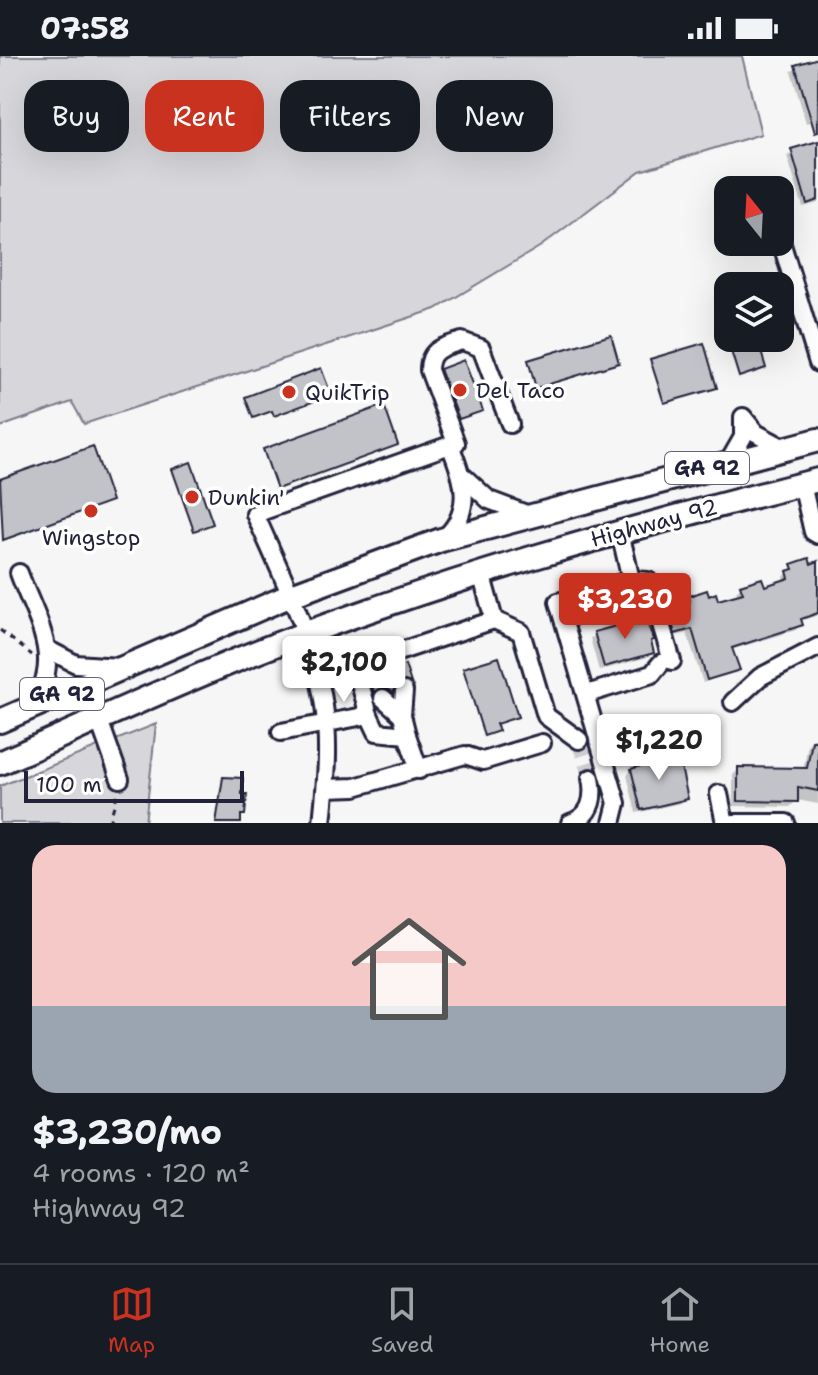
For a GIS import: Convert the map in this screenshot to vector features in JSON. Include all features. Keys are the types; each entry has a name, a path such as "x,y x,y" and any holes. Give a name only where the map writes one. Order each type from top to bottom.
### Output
{"main road":[{"name":"Highway 92","path":"0,721 289,596 441,540 818,440"},
{"name":"Highway 92","path":"6,760 304,635 481,573 620,532 810,482"}],"street":[{"path":"785,256 818,363"},
{"path":"456,443 429,370 429,359 436,349 462,341 481,348 510,424"},
{"path":"728,463 743,437 741,412 756,433 784,448"},
{"path":"322,823 326,788 326,724 321,688 304,635 255,514 450,445 463,476 465,493 460,518 441,540"},
{"path":"463,476 489,500 529,515"},
{"path":"810,482 813,532 818,535"},
{"path":"620,532 631,580"},
{"path":"19,573 42,653 44,684 28,709"},
{"path":"481,573 494,620"},
{"path":"587,694 612,686 663,660 648,581 631,580 558,602 617,803 612,823"},
{"path":"407,735 377,732 358,677 365,663 384,668 494,620 521,632 546,716 579,740"},
{"path":"733,702 760,677 818,647"},
{"path":"42,653 76,664 124,666"},
{"path":"393,694 419,770"},
{"path":"281,732 369,715"},
{"path":"99,720 120,779"},
{"path":"326,788 355,787 465,755 483,761 542,743"},
{"path":"570,823 581,819 590,807 594,795 591,778"},
{"path":"719,794 725,823"},
{"path":"733,823 786,823"}],"path":[{"path":"0,630 42,653"},
{"path":"110,823 120,779"}],"shaded area":[{"path":"0,56 742,56 761,134 640,171 541,246 436,309 84,424 72,402 0,427"},
{"path":"156,724 145,823 0,823 0,786"}],"building":[{"path":"818,58 818,132 815,133 795,65"},
{"path":"818,141 818,200 807,204 791,149"},
{"path":"611,335 619,363 536,388 528,360"},
{"path":"704,343 717,388 664,403 650,359"},
{"path":"731,352 761,352 766,368 739,377"},
{"name":"Del Taco","path":"464,360 483,411 459,419 440,369"},
{"name":"QuikTrip","path":"321,368 329,389 313,395 315,401 274,416 272,411 253,418 245,397"},
{"name":"QuikTrip","path":"384,405 398,445 277,489 263,449"},
{"path":"93,446 112,501 3,540 0,479"},
{"name":"Dunkin'","path":"191,462 213,524 194,531 172,469"},
{"path":"809,558 811,564 818,561 818,613 801,619 803,625 732,648 740,670 707,680 692,629 675,634 669,612 685,607 684,603 690,601 689,596 707,590 709,596 716,593 718,600 743,593 740,585 762,578 765,586 789,578 787,571 793,569 791,564"},
{"path":"642,611 654,640 651,641 654,653 604,667 594,632 627,623 625,616"},
{"path":"499,657 518,717 496,724 499,731 484,736 463,668"},
{"path":"405,665 411,683 400,681 393,692 384,687 374,692 370,678"},
{"path":"812,741 818,741 818,791 798,787 798,802 738,801 738,767 807,768"},
{"path":"668,754 670,760 679,758 688,799 641,810 631,769 640,766 639,761"},
{"path":"223,777 243,778 242,794 247,794 241,823 216,823"}],"tunnel":[{"path":"396,668 404,691"},
{"path":"385,672 394,694"},
{"path":"579,740 591,778"}],"place":[{"name":"Del Taco","path":"460,390"},
{"name":"QuikTrip","path":"289,392"},
{"name":"Dunkin'","path":"192,497"},
{"name":"Wingstop","path":"91,511"}]}
